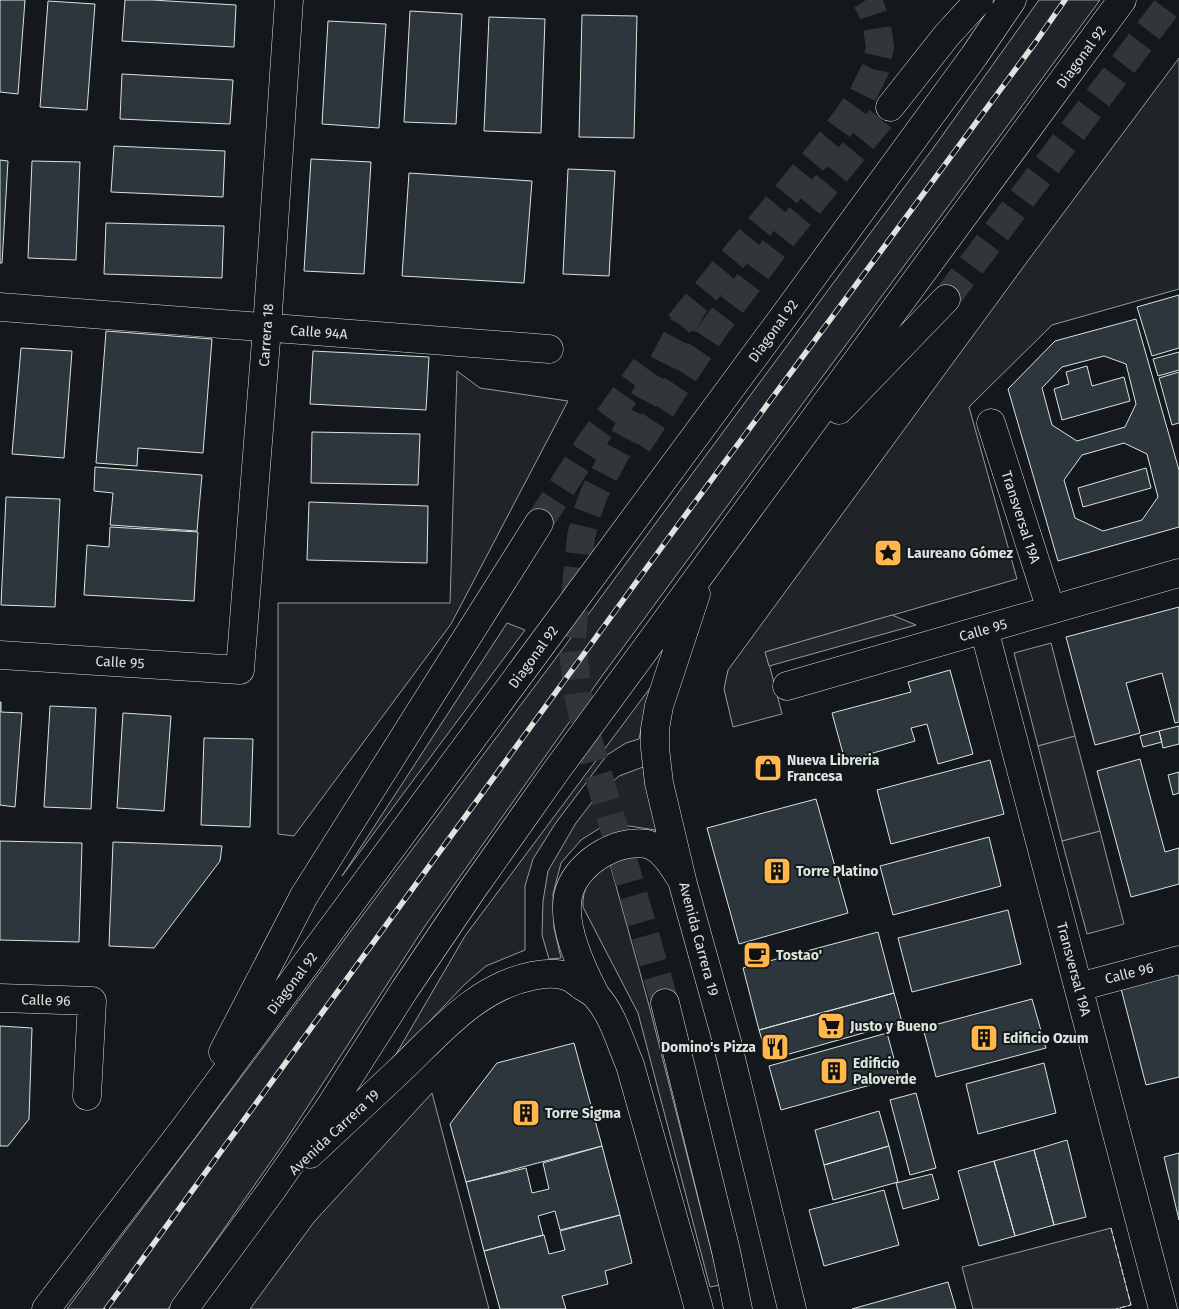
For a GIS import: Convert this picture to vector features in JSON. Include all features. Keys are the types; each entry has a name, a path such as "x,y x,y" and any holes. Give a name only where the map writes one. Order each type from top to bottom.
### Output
{"main road":[{"name":"Carrera 18","path":"240,670 267,328 289,0"},
{"path":"890,107 947,35 979,0"},
{"name":"Diagonal 92","path":"46,1309 184,1129 805,288 974,56 1012,0"},
{"name":"Diagonal 92","path":"184,1309 271,1191 331,1105 405,989 562,763 1122,0"},
{"path":"764,489 946,299"},
{"name":"Calle 94A","path":"0,307 549,349"},
{"name":"Transversal 19A","path":"991,423 1051,610"},
{"path":"184,1129 304,896 539,523"},
{"name":"Avenida Carrera 19","path":"705,569 659,706 655,729 659,784 683,884 727,1042 792,1309"},
{"name":"Calle 95","path":"787,686 1179,573"},
{"name":"Transversal 19A","path":"984,629 1163,1309"},
{"name":"Calle 95","path":"0,655 240,670"},
{"path":"596,996 583,970 573,942 568,916 568,896 574,879 594,858 608,850 632,843 649,844 662,853 672,865 683,884"},
{"name":"Calle 96","path":"1079,987 1179,960"},
{"name":"Avenida Carrera 19","path":"271,1191 453,1018 497,988 520,978 552,972 570,977 596,996 612,1023 630,1065 699,1309"},
{"name":"Calle 96","path":"0,998 92,1001 87,1096"},
{"path":"664,1003 726,1251 738,1309"}],"shaded area":[{"path":"1039,0 1100,0 602,676 425,926 286,1140 168,1309 67,1309 550,666 937,143"},
{"path":"1179,58 1179,289 1052,325 969,407 1017,579 766,652 782,714 733,727 724,689 728,670"},
{"path":"457,371 480,388 568,401 451,624 294,836 278,834 278,603 450,603"},
{"path":"892,615 916,625 769,666 765,652"},
{"path":"507,623 525,630 342,876"},
{"path":"1051,643 1075,736 1038,746 1014,653"},
{"path":"665,668 642,725 639,739 626,743 607,755 555,824 533,859 525,886 525,950 486,966 465,984 392,1061 465,936"},
{"path":"1075,736 1100,831 1062,841 1038,746"},
{"path":"643,767 662,831 629,826 600,828 581,840 561,863 553,894 554,928 561,958 549,959 542,935 543,901 548,871 576,823 596,797 619,776"},
{"path":"1100,831 1124,924 1087,934 1062,841"},
{"path":"610,864 650,1009 720,1285 710,1287 638,1013 583,907 584,892 590,882"},
{"path":"432,1093 489,1309 250,1309 314,1222"},
{"path":"1111,1228 1131,1305 1116,1309 973,1309 962,1267"}],"building":[{"path":"0,0 25,0 18,94 0,92"},
{"path":"125,0 236,5 234,47 122,41"},
{"path":"48,1 95,4 87,110 40,107"},
{"path":"410,11 462,14 456,124 404,122"},
{"path":"582,15 637,16 634,138 579,137"},
{"path":"489,17 545,19 541,133 484,131"},
{"path":"328,21 386,24 379,128 322,124"},
{"path":"122,74 233,80 230,124 120,119"},
{"path":"114,146 225,151 223,197 111,192"},
{"path":"311,159 371,162 364,274 304,271"},
{"path":"0,160 8,161 2,263 0,263"},
{"path":"32,161 80,162 76,260 28,258"},
{"path":"568,169 615,171 609,276 563,274"},
{"path":"409,173 532,181 524,283 402,276"},
{"path":"106,223 224,226 222,278 104,274"},
{"path":"1179,295 1179,348 1152,356 1137,307"},
{"path":"1136,319 1179,470 1179,527 1058,561 1008,389 1055,341","holes":["1104,356 1126,364 1136,404 1125,427 1077,441 1052,425 1042,388 1062,367","1124,443 1147,454 1158,497 1142,520 1103,531 1075,518 1064,480 1082,455"]},
{"path":"106,331 212,339 203,453 138,448 137,466 96,463"},
{"path":"21,348 72,351 64,458 12,454"},
{"path":"313,351 429,357 426,410 310,404"},
{"path":"1179,352 1179,370 1158,376 1153,359"},
{"path":"1087,366 1092,386 1124,377 1130,401 1062,420 1054,389 1069,384 1066,372"},
{"path":"1179,372 1179,423 1172,425 1159,378"},
{"path":"312,432 420,434 418,485 311,483"},
{"path":"95,467 202,475 197,531 110,525 113,493 94,491"},
{"path":"1146,468 1151,488 1083,507 1078,488"},
{"path":"6,497 60,499 55,607 1,605"},
{"path":"309,502 428,506 427,563 307,560"},
{"path":"110,527 198,532 194,601 84,595 87,545 109,547"},
{"path":"1179,607 1179,722 1175,723 1162,673 1126,683 1140,733 1095,745 1066,637"},
{"path":"950,670 973,754 938,764 927,724 911,728 915,741 845,761 832,713 911,692 908,682"},
{"path":"0,702 1,712 22,713 15,807 0,805"},
{"path":"50,706 96,708 91,809 44,807"},
{"path":"123,713 171,716 164,811 117,808"},
{"path":"1179,726 1179,744 1163,748 1159,731"},
{"path":"1159,731 1162,742 1143,747 1140,736"},
{"path":"204,738 253,739 250,827 201,825"},
{"path":"1140,759 1165,852 1179,848 1179,884 1131,897 1097,771"},
{"path":"990,760 1004,814 891,844 877,790"},
{"path":"1179,772 1179,793 1173,795 1168,775"},
{"name":"Torre Platino","path":"816,799 848,913 739,944 707,828"},
{"path":"989,837 1001,886 893,915 880,866"},
{"path":"0,841 82,843 79,942 0,940"},
{"path":"113,842 222,846 220,861 154,948 109,946"},
{"path":"1008,910 1021,964 912,992 898,938"},
{"path":"878,932 894,993 759,1030 743,968"},
{"path":"1179,961 1179,1077 1146,1085 1118,977"},
{"name":"Justo y Bueno","path":"894,993 902,1022 768,1060 759,1030"},
{"name":"Edificio Ozum","path":"1032,999 1046,1048 936,1077 923,1028"},
{"path":"0,1026 32,1028 29,1119 8,1146 0,1146"},
{"name":"Edificio Paloverde","path":"887,1033 899,1077 781,1110 769,1066"},
{"name":"Torre Sigma","path":"574,1043 602,1146 466,1182 450,1124 497,1063"},
{"path":"1044,1063 1056,1113 978,1134 966,1084"},
{"path":"916,1093 936,1168 910,1175 890,1100"},
{"path":"879,1111 889,1146 824,1165 815,1130"},
{"path":"1067,1140 1086,1217 1054,1225 1034,1150"},
{"path":"602,1146 620,1215 560,1230 555,1211 538,1216 543,1235 484,1251 466,1182 526,1168 532,1193 549,1189 543,1163"},
{"path":"889,1146 898,1182 833,1200 824,1165"},
{"path":"1034,1150 1054,1225 1015,1236 994,1161"},
{"path":"1179,1153 1179,1220 1164,1157"},
{"path":"994,1161 1015,1236 979,1246 958,1171"},
{"path":"932,1174 939,1199 903,1209 896,1183"},
{"path":"884,1190 899,1245 824,1266 809,1210"},
{"path":"620,1215 632,1263 605,1271 608,1284 562,1296 566,1309 500,1309 484,1251 544,1235 549,1254 565,1250 560,1231"},
{"path":"948,1282 956,1309 852,1309"}],"tunnel":[{"path":"679,324 831,140 861,98 875,70 880,47 877,27 871,8 866,0"},
{"path":"946,299 1172,0"},
{"path":"638,444 715,327 782,238 890,107"},
{"path":"665,1003 587,736 578,694 572,641 581,537 586,516 594,494 691,310"},
{"path":"539,523 589,445 645,367"}],"railway":[{"path":"106,1309 667,540 1065,0"}],"fence":[{"path":"1111,1228 1131,1305 1116,1309"}],"place":[{"name":"Laureano Gómez","path":"888,553"},
{"name":"Nueva Libreria Francesa","path":"768,768"},
{"name":"Torre Platino","path":"777,871"},
{"name":"Tostao'","path":"757,955"},
{"name":"Justo y Bueno","path":"831,1026"},
{"name":"Edificio Ozum","path":"984,1038"},
{"name":"Domino's Pizza","path":"775,1047"},
{"name":"Edificio Paloverde","path":"834,1071"},
{"name":"Torre Sigma","path":"526,1113"}]}
